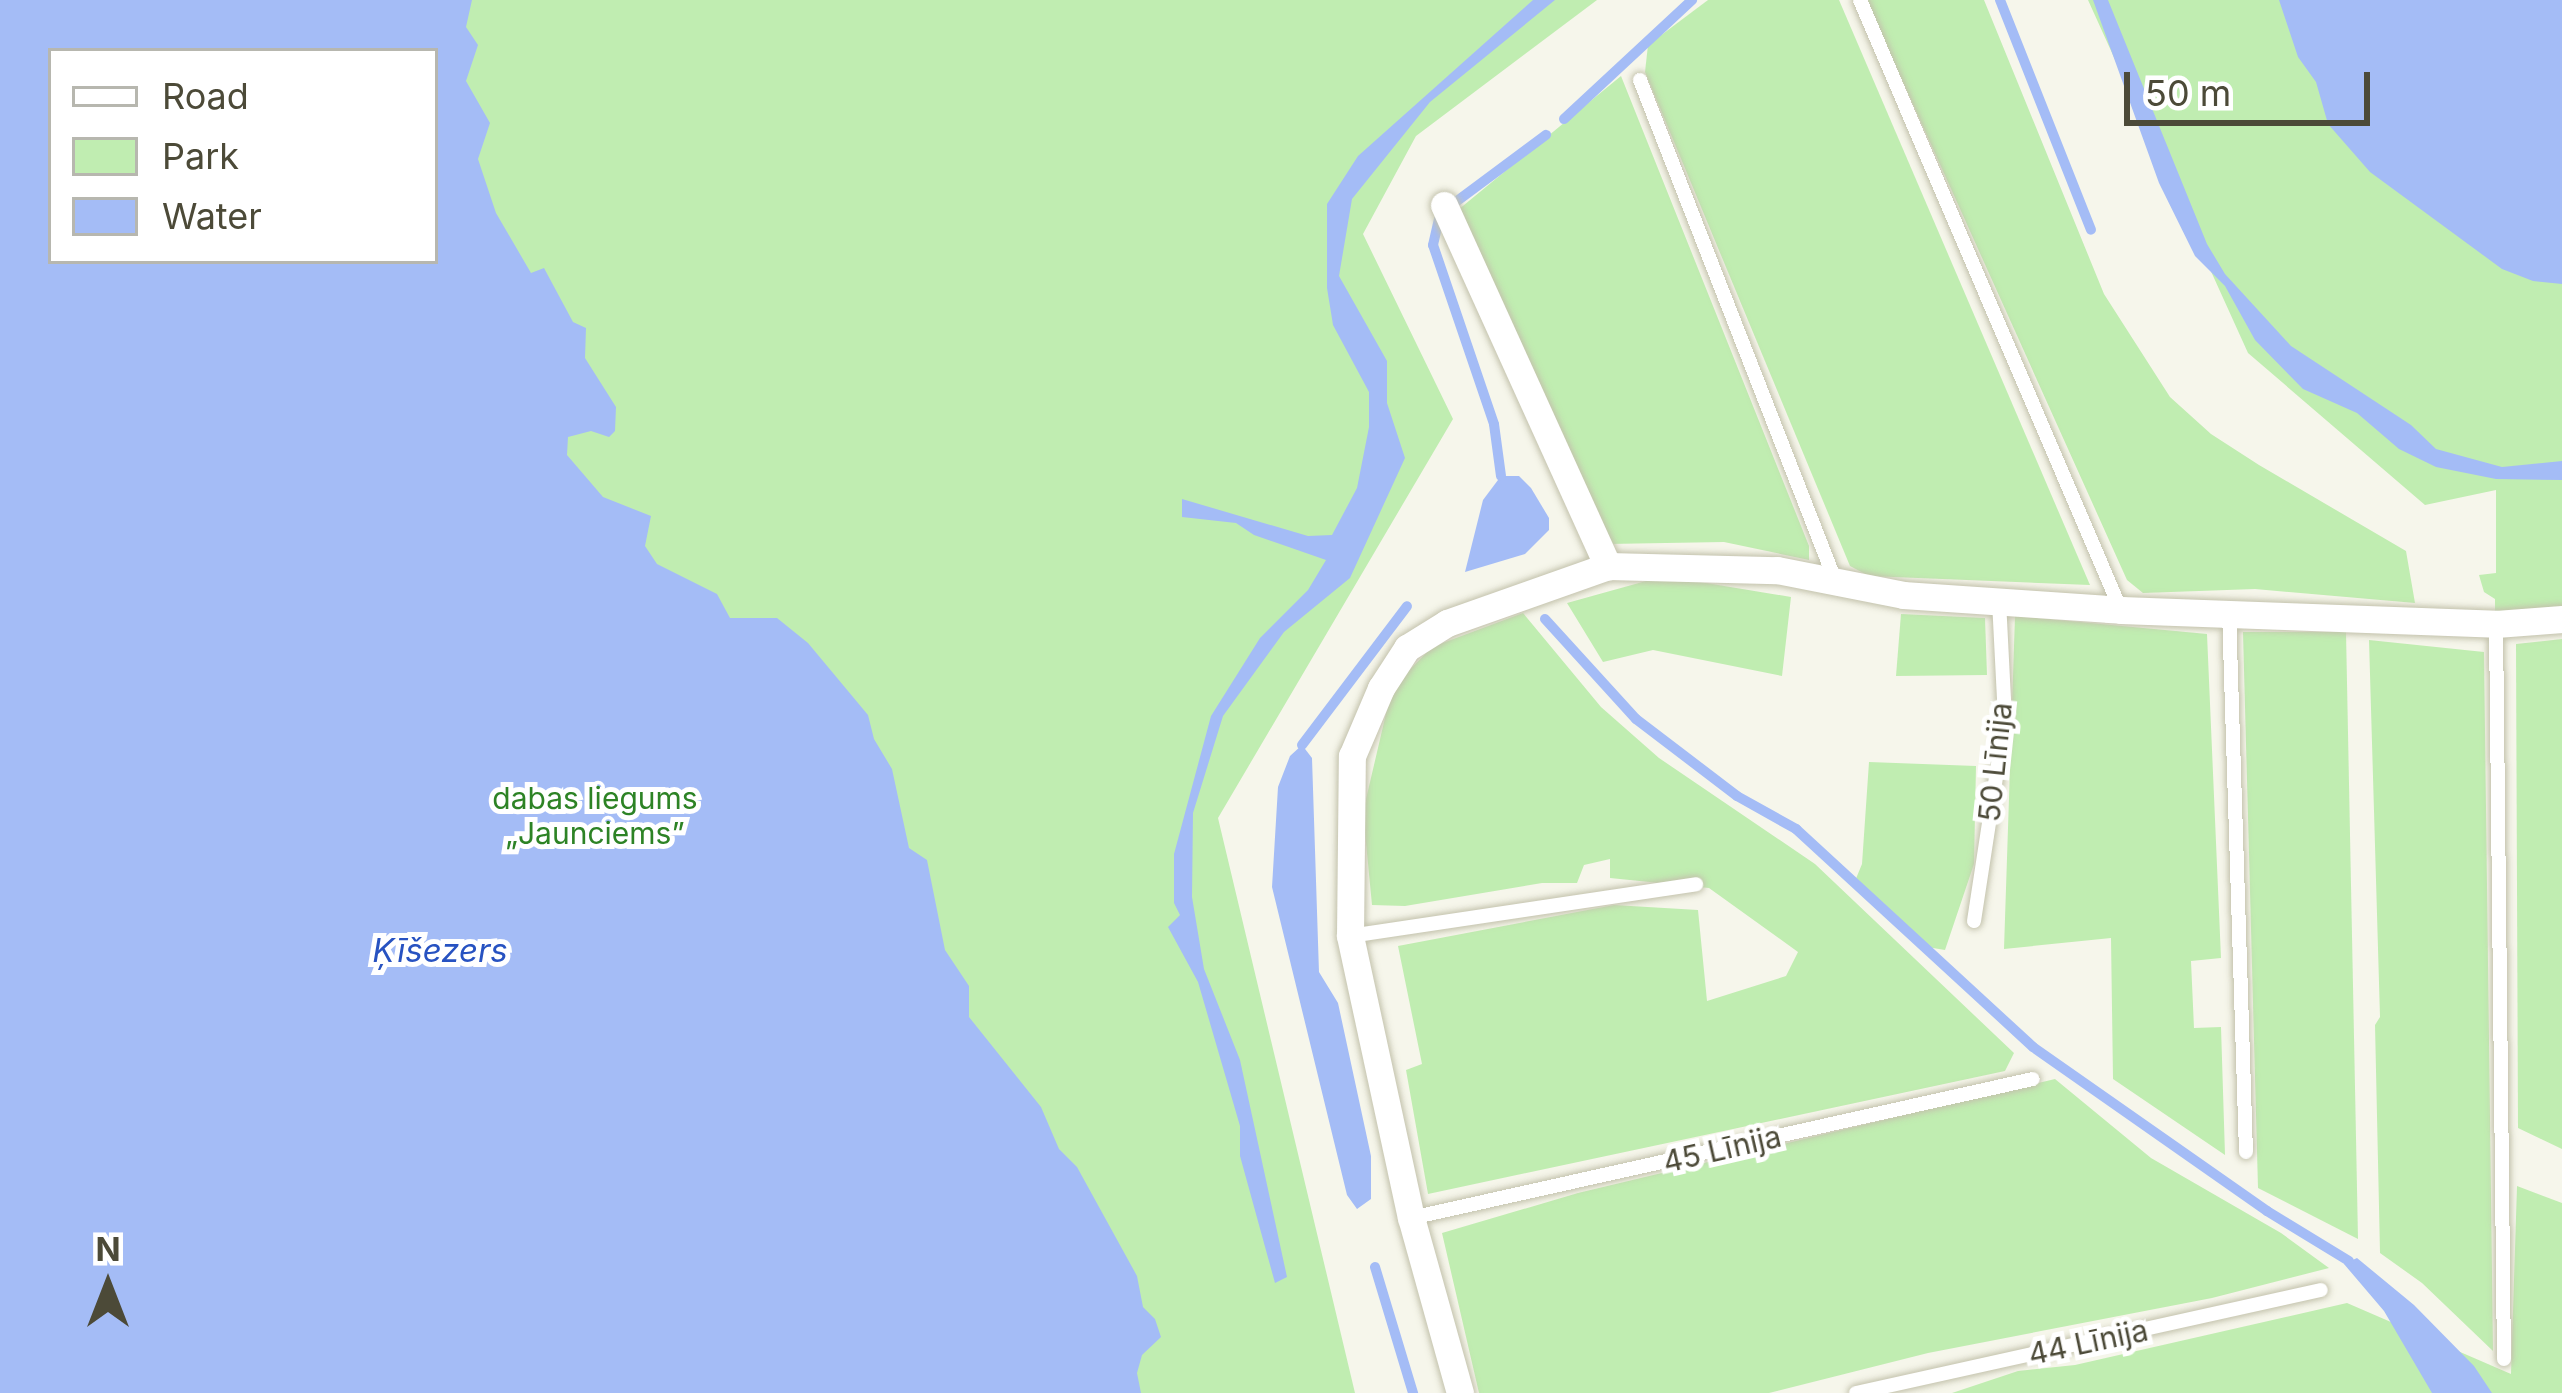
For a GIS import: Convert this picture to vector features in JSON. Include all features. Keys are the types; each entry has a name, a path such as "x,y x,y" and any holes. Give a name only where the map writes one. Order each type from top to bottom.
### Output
{"street":[{"path":"1444,205 1608,566"},
{"path":"1460,1393 1411,1218 1350,936 1352,756 1382,688 1407,648 1448,623 1608,566 1777,570 1903,595 2121,610 2496,625 2562,619"}],"lane":[{"path":"1860,0 2121,610"},
{"path":"1640,80 1834,580"},
{"name":"50 Līnija","path":"1974,921 2005,719 1999,602"},
{"path":"2230,612 2246,1152"},
{"path":"2496,625 2504,1359"},
{"path":"1350,936 1696,884"},
{"name":"45 Līnija","path":"1411,1218 2033,1079"},
{"name":"44 Līnija","path":"1856,1393 2320,1290"}],"green space":[{"name":"dabas liegums „Jaunciems”","path":"0,0 1597,0 1416,136 1363,234 1453,419 1218,818 1355,1393 0,1393"},
{"path":"1708,0 1839,0 2090,585 1869,576 1850,566 1645,72 1648,45"},
{"path":"1866,0 1984,0 2104,294 2170,397 2211,434 2406,551 2415,603 2255,589 2143,593 2127,580"},
{"path":"2088,0 2562,0 2562,609 2495,614 2495,599 2484,592 2479,575 2496,573 2496,490 2425,505 2248,353"},
{"path":"1621,76 1809,546 1809,560 1724,542 1608,544 1458,210"},
{"path":"1664,576 1791,597 1782,676 1653,650 1603,662 1567,603"},
{"path":"1523,613 1601,707 1659,758 1815,864 2014,1053 2005,1071 1428,1194 1406,1070 1422,1064 1398,946 1614,905 1698,910 1707,1001 1786,976 1798,952 1709,888 1610,878 1610,859 1584,865 1577,883 1542,883 1405,906 1372,905 1363,812 1392,688 1432,647"},
{"path":"1901,614 1985,618 1987,675 1896,676"},
{"path":"2015,616 2207,634 2221,958 2191,961 2194,1028 2221,1027 2225,1155 2113,1079 2111,938 2004,949"},
{"path":"2243,632 2346,632 2358,1239 2258,1188"},
{"path":"2562,639 2562,1149 2518,1128 2516,644"},
{"path":"2369,640 2484,652 2493,1351 2422,1283 2380,1253 2375,1025 2380,1017"},
{"path":"1869,762 1976,766 1974,864 1945,950 1927,947 1855,881 1862,864"},
{"path":"2055,1079 2151,1158 2281,1233 2329,1268 2212,1298 1928,1353 1769,1393 1479,1393 1442,1233 1578,1193"},
{"path":"2517,1186 2562,1203 2562,1393 1952,1393 2018,1371 2075,1365 2347,1303 2511,1374"}],"water":[{"name":"Ķīšezers","path":"0,0 472,0 466,27 478,45 466,81 490,123 478,159 496,213 531,273 544,268 573,322 586,328 585,358 616,407 615,431 609,437 591,431 568,437 567,455 603,497 651,516 645,546 657,564 717,594 730,618 777,618 808,643 868,715 874,739 892,769 909,848 927,860 945,950 969,986 969,1017 1041,1107 1059,1149 1077,1167 1137,1276 1143,1307 1155,1319 1161,1337 1142,1355 1137,1373 1141,1393 0,1393"},
{"path":"1533,0 1555,0 1430,102 1352,199 1339,276 1387,361 1387,403 1405,458 1350,578 1284,632 1223,716 1193,813 1192,897 1204,969 1240,1060 1287,1277 1275,1283 1240,1156 1240,1126 1198,982 1168,927 1180,915 1174,903 1174,854 1211,716 1260,638 1308,590 1326,560 1254,535 1236,523 1182,517 1182,499 1308,536 1332,535 1357,488 1369,427 1369,392 1333,325 1327,288 1327,204 1358,156"},
{"path":"2093,0 2108,0 2207,244 2225,274 2291,346 2411,425 2436,449 2502,467 2562,461 2562,480 2496,479 2436,467 2399,449 2357,413 2303,389 2255,340 2225,286 2195,256 2159,183"},
{"path":"2279,0 2562,0 2562,284 2533,281 2502,269 2370,172 2328,124 2316,82 2298,57"},
{"path":"1501,476 1519,476 1531,488 1549,518 1549,530 1525,554 1465,572 1483,500"},
{"path":"1302,745 1312,758 1319,972 1338,1003 1371,1156 1371,1199 1357,1209 1347,1195 1272,887 1278,787 1290,756"},
{"path":"2357,1258 2414,1305 2474,1366 2492,1393 2432,1393 2384,1311 2344,1264"}],"waterway":[{"path":"1564,119 1692,0"},
{"path":"2000,0 2091,230"},
{"path":"1501,476 1494,424 1433,245 1439,220 1453,204 1546,135"},
{"path":"1302,745 1407,606"},
{"path":"1545,619 1636,719 1737,796 1796,829 2033,1047 2267,1211 2349,1261"},
{"path":"1375,1267 1413,1393"}]}
